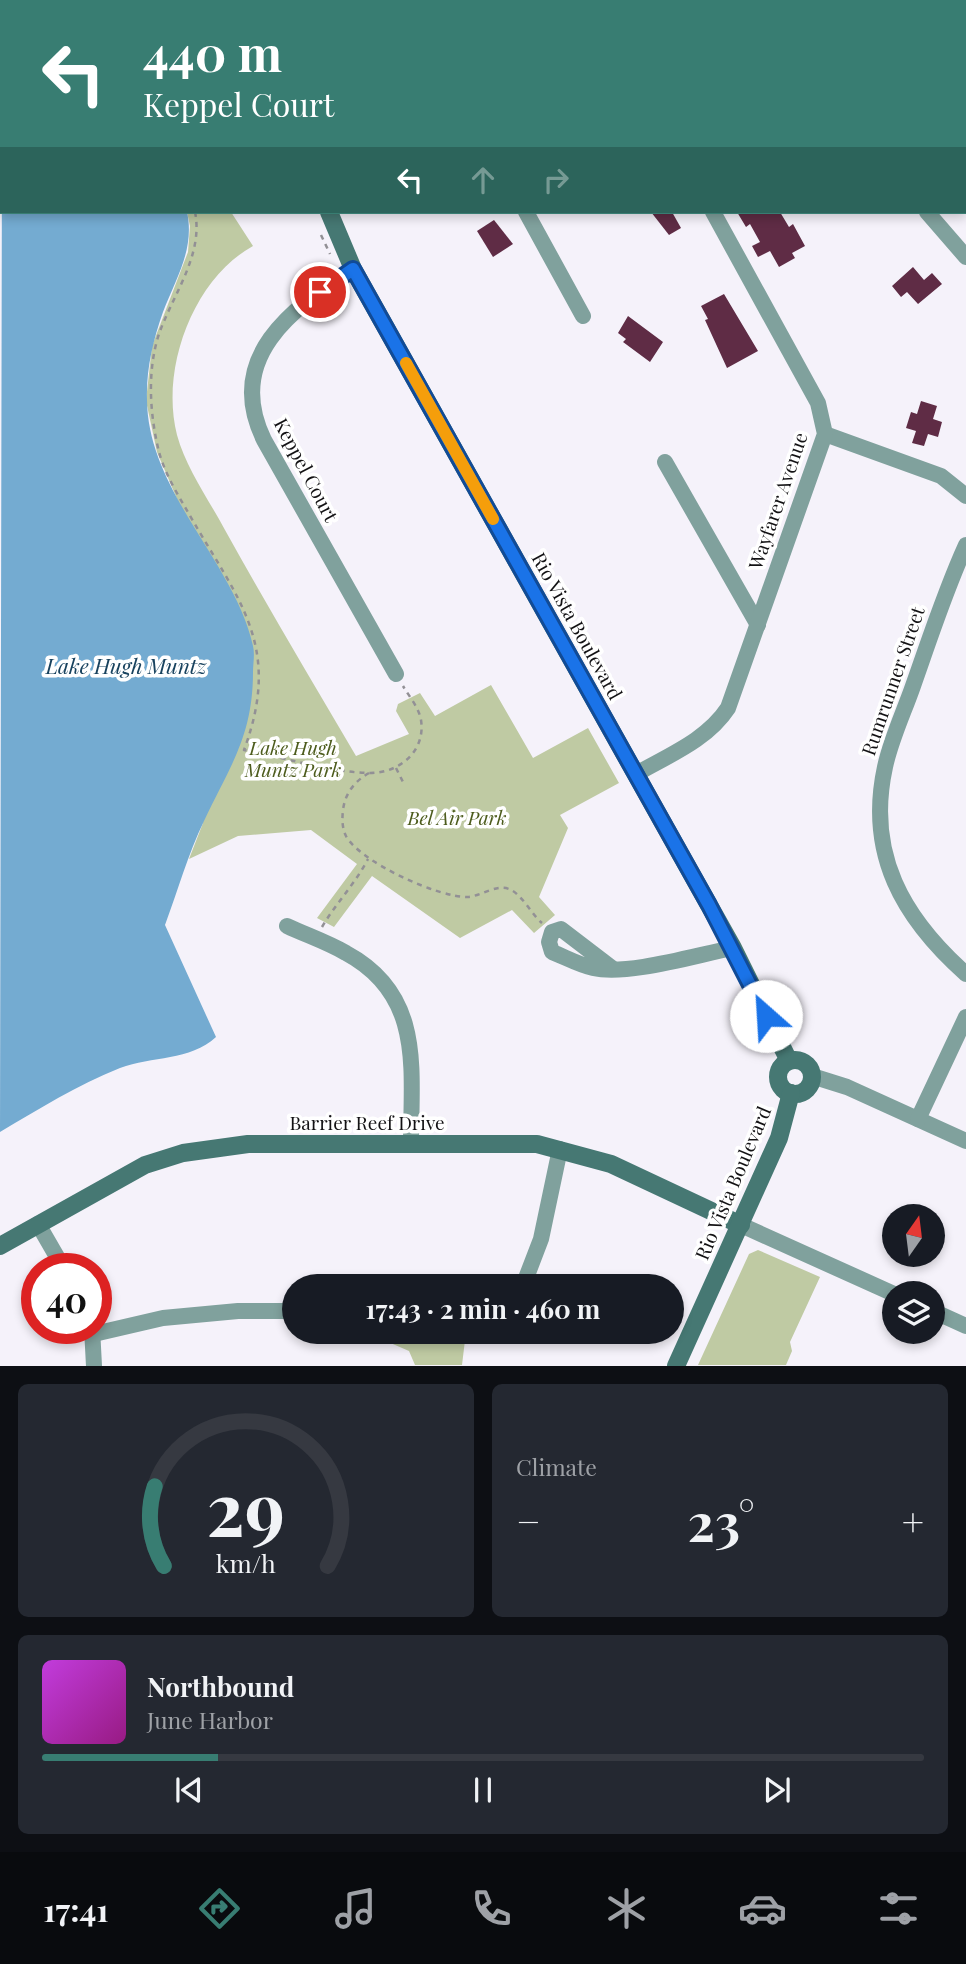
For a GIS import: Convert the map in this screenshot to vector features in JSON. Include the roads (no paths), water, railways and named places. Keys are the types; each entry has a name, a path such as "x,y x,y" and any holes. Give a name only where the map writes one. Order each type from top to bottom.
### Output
{"street":[{"name":"Rio Vista Boulevard","path":"330,214 353,269 733,948 789,1061"},
{"path":"527,214 583,316"},
{"name":"Wayfarer Avenue","path":"636,774 702,737 720,721 736,691 825,434 818,403 714,214"},
{"path":"929,214 966,257"},
{"name":"Keppel Court","path":"353,269 305,304 270,336 256,364 251,396 264,440 396,674"},
{"path":"825,434 941,476 966,496"},
{"path":"665,462 758,625"},
{"name":"Rumrunner Street","path":"966,545 950,580 885,766 881,801 883,843 894,883 909,913 929,939 966,974"},
{"path":"287,926 347,953 383,980 401,1008 411,1044 411,1144"},
{"path":"552,932 549,942 552,951 593,968 633,968 733,948"},
{"path":"918,1119 966,1017"},
{"path":"812,1076 804,1091 791,1093 781,1087 778,1074 783,1064 789,1061 806,1063 812,1076 847,1087 966,1141"},
{"name":"Rio Vista Boulevard","path":"676,1366 779,1138 791,1093"},
{"name":"Barrier Reef Drive","path":"0,1246 129,1173 183,1153 248,1144 516,1143 560,1149 611,1164 741,1224"},
{"path":"528,1274 541,1240 560,1149"},
{"path":"38,1224 55,1253"},
{"path":"741,1224 882,1289"},
{"path":"112,1327 163,1318 238,1311 282,1311"},
{"path":"945,1316 966,1326"},
{"path":"93,1344 94,1366"}],"water":[{"name":"Lake Hugh Muntz","path":"2,214 187,214 189,226 186,251 159,323 149,366 147,400 151,434 161,466 176,496 229,585 243,615 254,656 252,695 244,733 231,767 193,846 165,925 216,1037 195,1050 132,1064 104,1075 0,1132"}],"park label":[{"name":"Lake Hugh Muntz Park","path":"293,759"},
{"name":"Bel Air Park","path":"457,818"}]}
